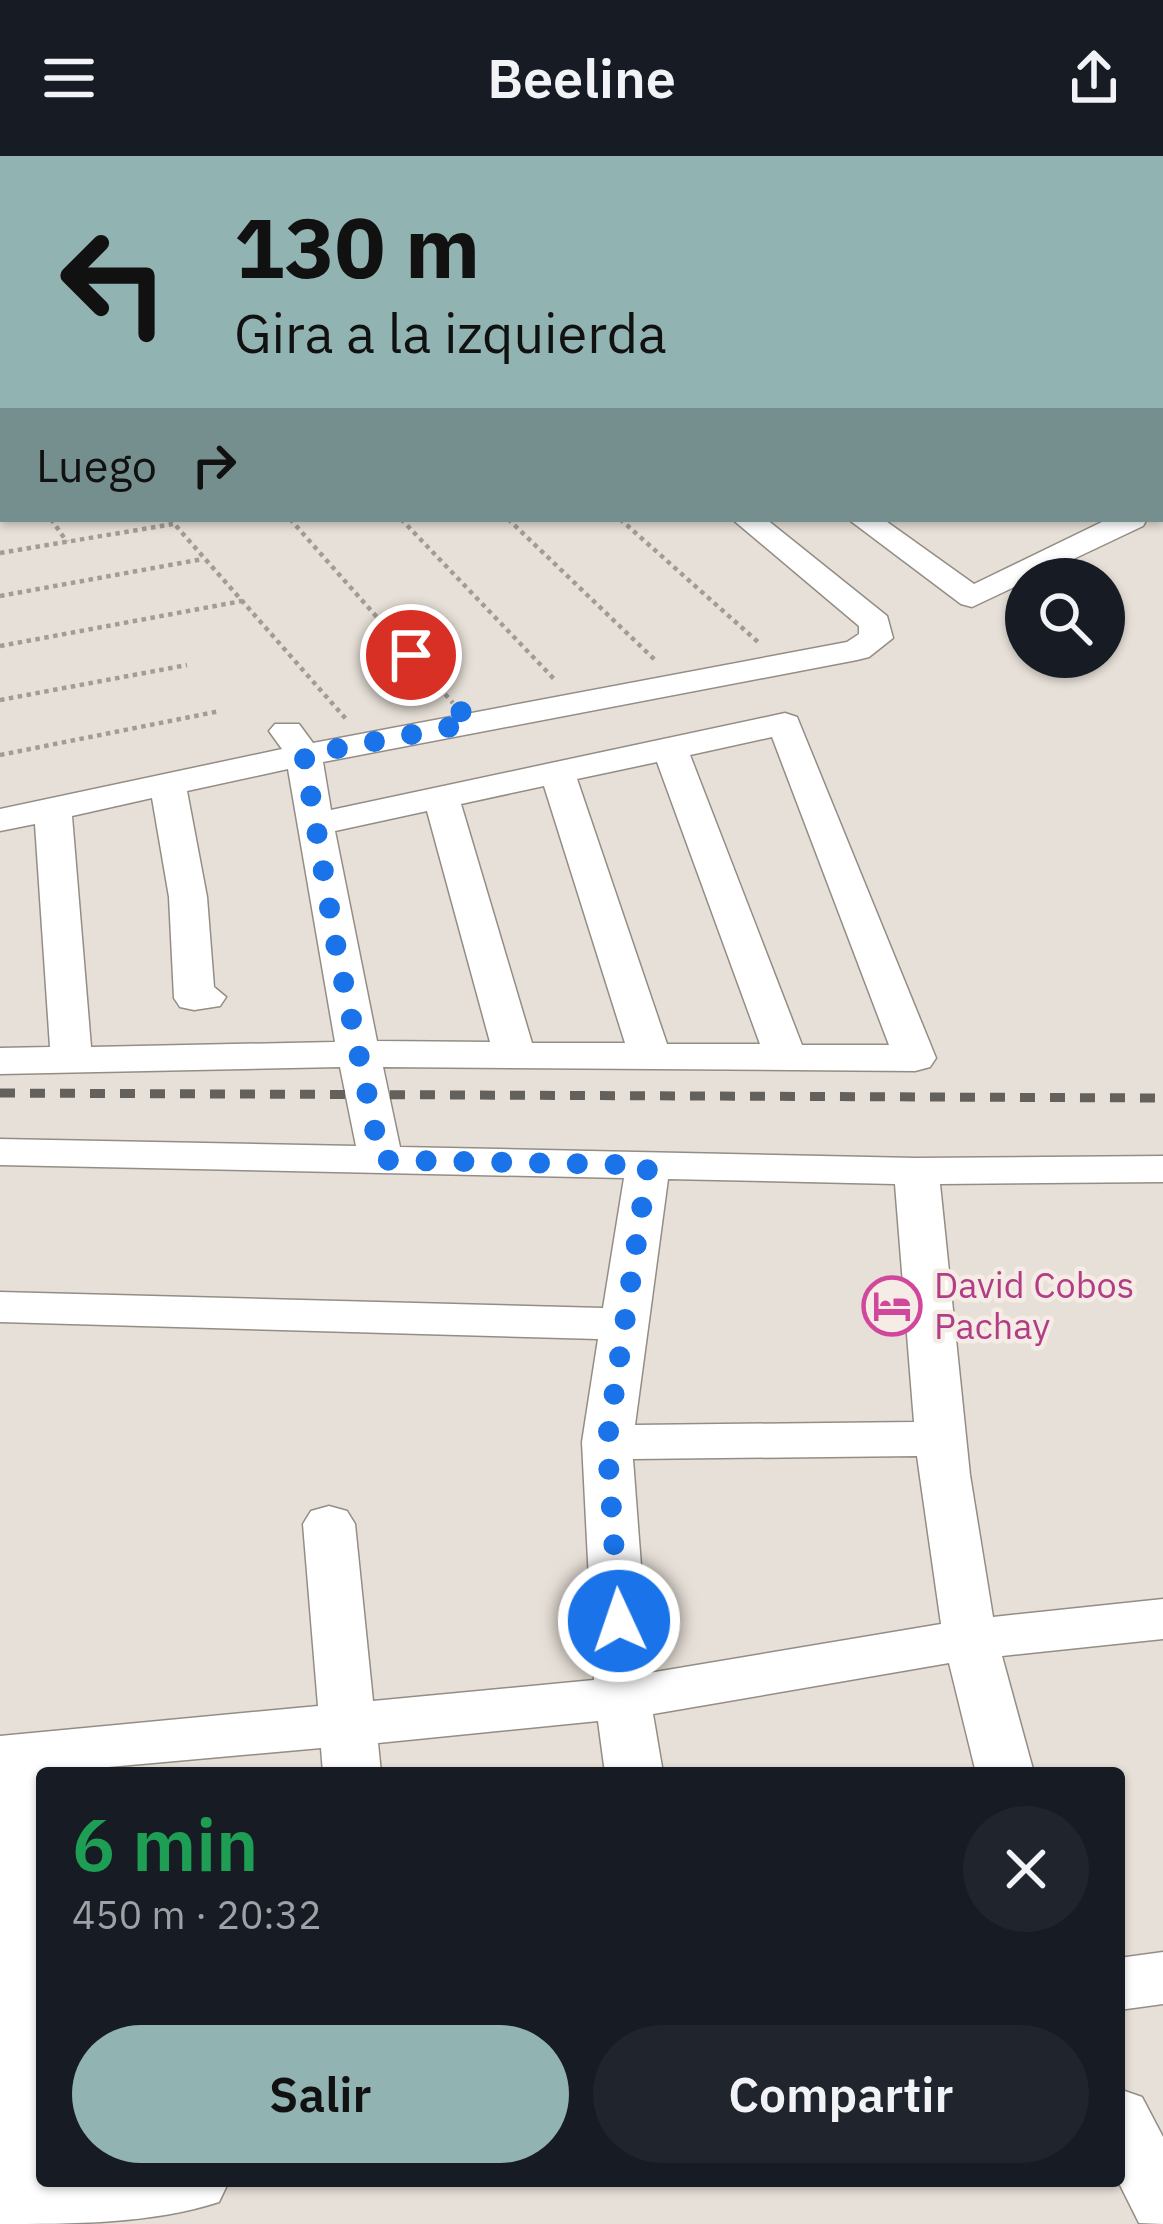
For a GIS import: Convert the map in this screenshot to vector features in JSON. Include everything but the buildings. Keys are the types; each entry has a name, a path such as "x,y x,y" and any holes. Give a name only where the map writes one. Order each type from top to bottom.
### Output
{"street":[{"path":"0,820 169,784 296,743 368,743 857,650 876,638 875,623 751,522"},
{"path":"867,522 972,597 1106,524"},
{"path":"0,1061 360,1054 915,1058 784,724 316,824"},
{"path":"296,743 381,1160"},
{"path":"671,751 785,1056"},
{"path":"558,775 650,1055"},
{"path":"169,784 188,897 194,998 206,997"},
{"path":"442,800 514,1054"},
{"path":"53,809 72,1060"},
{"path":"0,1152 916,1171 1163,1169"},
{"path":"633,1767 623,1698 607,1442 648,1165"},
{"path":"916,1171 951,1538 976,1680 1003,1767"},
{"path":"0,1307 625,1324"},
{"path":"607,1442 940,1439"},
{"path":"329,1524 349,1748"},
{"path":"157,2187 12,2209 16,1756 349,1748 970,1639 1163,1618"},
{"path":"1125,1983 1163,1978"},
{"path":"1125,2129 1163,2202"}],"path":[{"path":"53,522 67,542"},
{"path":"0,553 167,522"},
{"path":"173,522 368,743"},
{"path":"293,522 471,723"},
{"path":"404,522 578,703"},
{"path":"511,522 679,684"},
{"path":"623,522 784,664"},
{"path":"0,596 205,559"},
{"path":"0,646 242,602"},
{"path":"0,700 187,665"},
{"path":"0,754 220,711"}],"railway":[{"path":"0,1093 1163,1098"}],"place":[{"name":"David Cobos Pachay","path":"892,1306"}],"route":[{"path":"411,655 471,723 304,755 335,941 381,1160 648,1165 607,1442 619,1621"}]}
